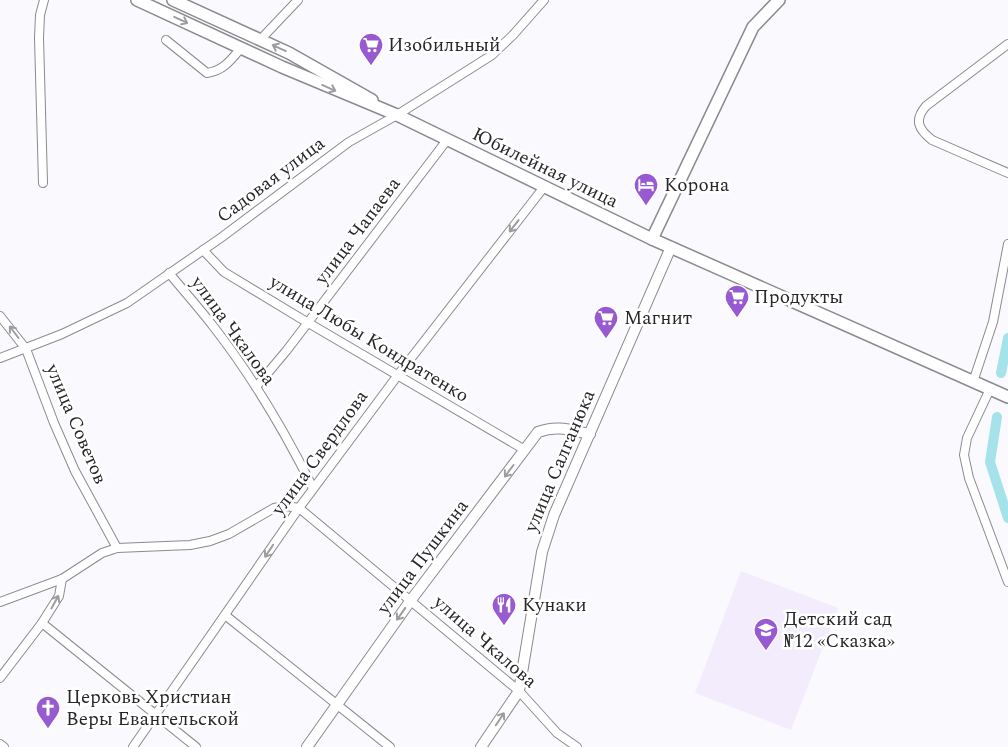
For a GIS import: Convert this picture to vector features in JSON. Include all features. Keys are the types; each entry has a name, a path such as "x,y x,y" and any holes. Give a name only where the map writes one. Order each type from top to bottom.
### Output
{"main road":[{"name":"Юбилейная улица","path":"137,0 364,103 397,115"},
{"name":"Юбилейная улица","path":"174,0 304,62 397,115 652,239 1008,397"},
{"path":"652,239 753,27 779,0"}],"street":[{"path":"43,183 39,38 40,15 44,0"},
{"path":"260,40 298,0"},
{"name":"Садовая улица","path":"0,358 62,334 127,303 203,250 349,142 397,115 492,55 544,0"},
{"path":"166,40 207,73 215,72 226,66 241,48"},
{"path":"1008,44 926,106 920,113 919,121 924,134 932,140 1008,173"},
{"name":"улица Чапаева","path":"256,387 308,323 447,140"},
{"name":"улица Свердлова","path":"133,747 313,488 544,187"},
{"path":"973,382 993,322 1008,244"},
{"name":"улица Салганюка","path":"481,747 519,691 542,552 554,515 672,247"},
{"name":"улица Любы Кондратенко","path":"203,250 224,272 525,450"},
{"name":"улица Чкалова","path":"169,273 213,325 256,387 292,446 313,488"},
{"name":"улица Советов","path":"0,316 26,349 72,464 117,548"},
{"path":"990,389 967,438 964,455 969,478 1008,582"},
{"name":"улица Пушкина","path":"307,747 411,600 538,432 548,428 561,428 590,434"},
{"path":"0,602 62,578 102,553 117,548 190,545 210,541 229,534 274,508 286,506 299,508"},
{"name":"улица Чкалова","path":"299,508 519,691 557,733 577,747"},
{"path":"0,678 42,623 59,596 62,578"},
{"path":"225,615 390,747"},
{"path":"42,623 196,747"},
{"path":"0,744 4,747"}],"shaded area":[{"name":"Детский сад №12 «Сказка»","path":"741,571 838,608 791,730 695,693"}],"waterway":[{"path":"1001,373 1008,338"},
{"path":"997,417 990,462 1008,518"}],"place":[{"name":"Изобильный","path":"371,66"},
{"name":"Корона","path":"646,206"},
{"name":"Продукты","path":"737,318"},
{"name":"Магнит","path":"606,339"},
{"name":"Кунаки","path":"504,626"},
{"name":"Детский сад №12 «Сказка»","path":"766,651"},
{"name":"Церковь Христиан Веры Евангельской","path":"48,729"}]}
